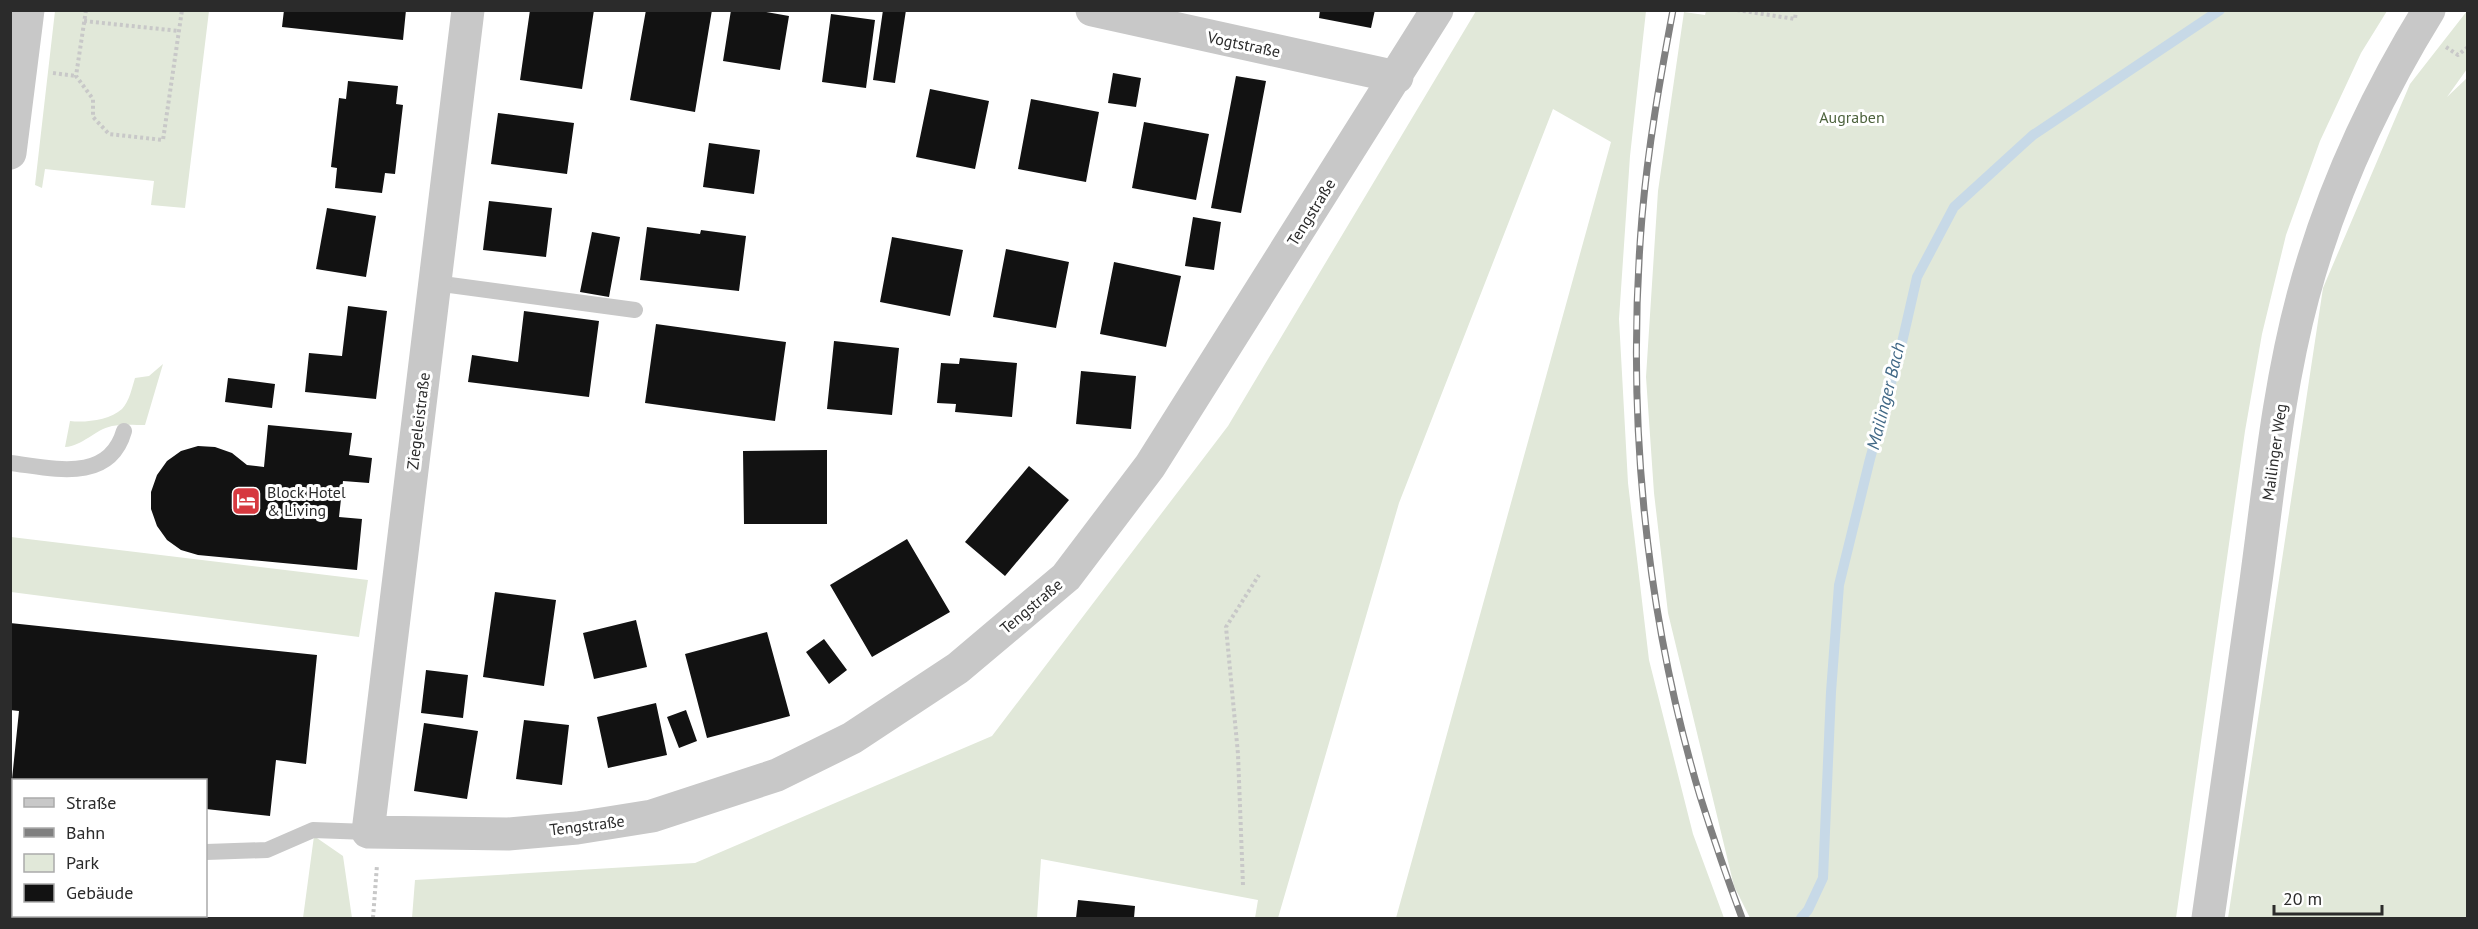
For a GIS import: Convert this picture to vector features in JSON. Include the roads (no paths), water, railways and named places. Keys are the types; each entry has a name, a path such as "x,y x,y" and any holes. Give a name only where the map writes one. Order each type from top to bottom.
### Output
{"street":[{"path":"10,153 28,10"},
{"name":"Ziegeleistraße","path":"374,833 435,283 468,10"},
{"name":"Vogtstraße","path":"1092,10 1396,77"},
{"name":"Tengstraße","path":"374,833 508,834 577,828 652,816 777,775 852,738 958,669 1066,577 1150,466 1437,10"},
{"name":"Mailinger Weg","path":"2208,918 2283,385 2303,297 2337,194 2362,136 2389,81 2429,10"}],"lane":[{"path":"435,283 635,310"},
{"path":"10,463 67,470 96,465 109,458 120,446 124,431"},
{"path":"207,852 267,850 312,830 374,833"}],"waterway":[{"name":"Mailinger Bach","path":"1801,918 1808,910 1823,878 1831,692 1839,585 1917,277 1954,207 2033,135 2220,10"}],"railway":[{"path":"1673,10 1659,87 1642,217 1636,363 1644,509 1665,654 1681,725 1700,796 1742,918"}],"place":[{"name":"Block Hotel & Living","path":"246,501"}],"park label":[{"name":"Augraben","path":"1852,117"}]}
